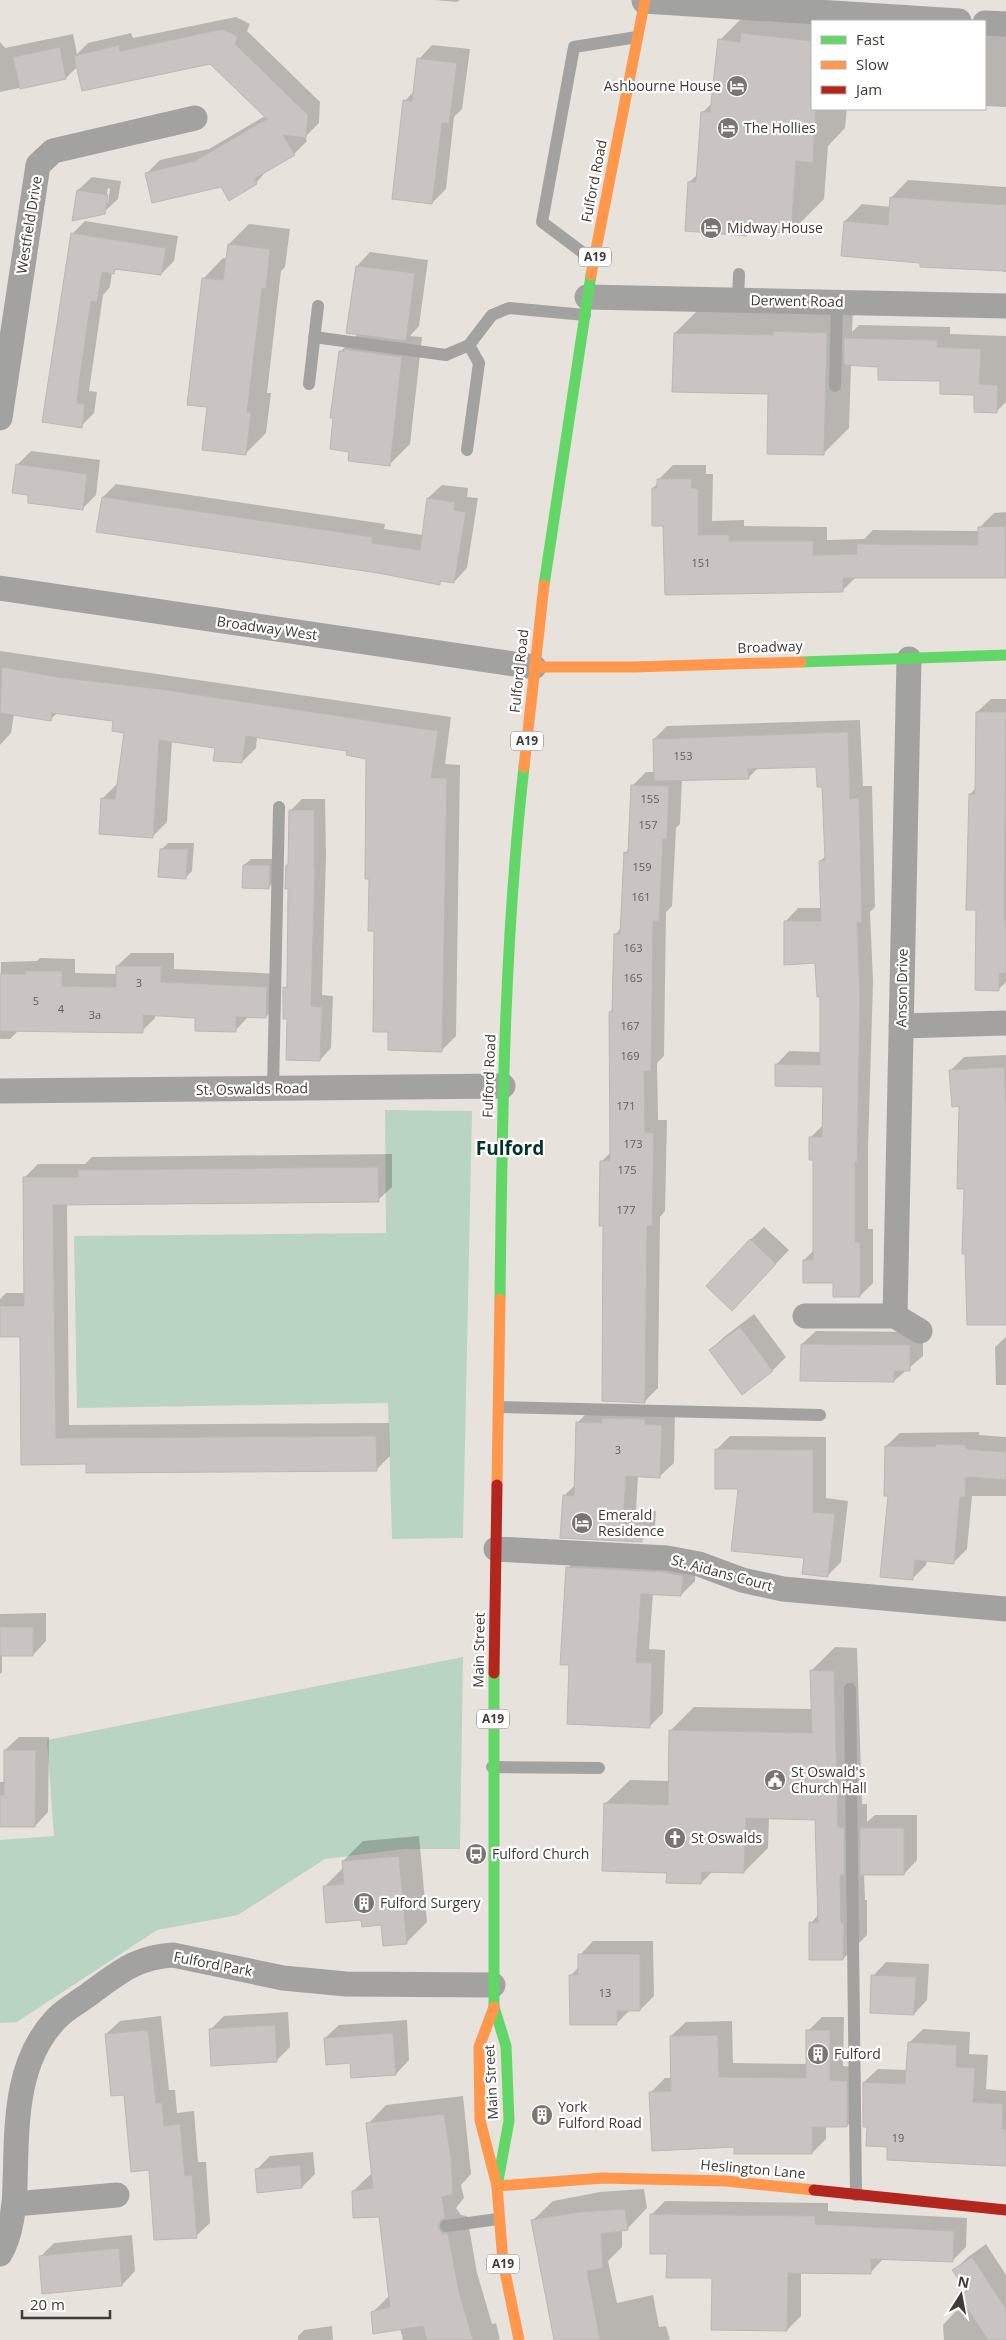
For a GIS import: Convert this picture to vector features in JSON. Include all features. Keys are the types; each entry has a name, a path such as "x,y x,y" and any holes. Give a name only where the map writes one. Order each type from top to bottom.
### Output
{"main road":[{"name":"Fulford Road","path":"499,1384 503,1086 513,878 534,668 586,306 644,0"},
{"name":"Broadway","path":"534,668 633,667 1006,655"},
{"name":"Main Street","path":"499,1384 492,1767 494,1996 506,2046 509,2121 497,2186 498,2219 503,2262 519,2340"},
{"name":"Main Street","path":"494,1996 479,2047 478,2070 480,2120 497,2186"},
{"name":"Heslington Lane","path":"497,2186 570,2180 650,2178 758,2182 1006,2210"}],"street":[{"path":"644,0 944,20"},
{"path":"986,23 1006,24"},
{"name":"Westfield Drive","path":"0,418 38,165 53,151 195,118"},
{"name":"Derwent Road","path":"586,306 738,300 1006,306"},
{"name":"Broadway West","path":"0,588 534,668"},
{"name":"Anson Drive","path":"895,1316 909,659"},
{"path":"901,1026 1006,1023"},
{"name":"St. Oswalds Road","path":"0,1091 503,1086"},
{"path":"805,1316 895,1316 920,1331"},
{"name":"St. Aidans Court","path":"496,1549 667,1558 699,1564 742,1580 783,1589 1006,1609"},
{"name":"Fulford Park","path":"0,2254 15,2204 19,2093 29,2064 43,2034 57,2018 134,1962 155,1956 173,1955 283,1978 494,1996"},
{"path":"15,2204 118,2195"}],"lane":[{"path":"594,261 542,222 574,47 637,37"},
{"path":"738,300 739,274"},
{"path":"835,386 836,302"},
{"path":"309,384 318,306"},
{"path":"314,337 446,354 469,344 492,315 509,308 586,306"},
{"path":"467,450 479,363 469,344"},
{"path":"274,1088 279,807"},
{"path":"499,1407 820,1415"},
{"path":"850,1689 856,2194"},
{"path":"492,1767 599,1768"},
{"path":"446,2226 498,2219"}],"green space":[{"path":"385,1110 472,1111 463,1538 392,1539 388,1403 77,1408 74,1236 386,1233"},
{"path":"463,1657 460,1849 404,1849 325,1859 238,1915 157,1930 17,2022 0,2023 0,1840 54,1836 47,1740"}],"building":[{"path":"223,29 238,37 235,44 308,115 306,138 283,135 295,155 254,179 257,184 229,201 221,187 152,203 145,173 195,161 267,119 210,64 82,91 74,56 119,45 120,51"},
{"path":"741,33 811,41 811,110 816,110 813,163 796,161 791,233 747,231 747,236 685,231 688,182 696,182 701,112 710,112 718,39 740,42"},
{"path":"60,47 66,79 20,89 13,57"},
{"path":"417,58 457,63 449,124 442,123 432,204 392,199 403,100 412,101"},
{"path":"77,190 108,195 105,214 72,221"},
{"path":"890,197 1006,205 1006,271 920,267 920,263 841,256 844,221 888,225"},
{"path":"71,233 166,248 161,275 115,269 114,274 102,272 97,302 91,301 80,376 77,403 85,404 82,428 42,422"},
{"path":"228,244 270,249 266,289 262,288 247,412 251,413 246,455 202,450 207,407 187,405 202,278 223,280"},
{"path":"356,266 415,273 406,341 346,333"},
{"path":"773,331 827,333 824,455 767,454 768,394 672,392 674,333 773,335"},
{"path":"844,338 937,340 937,347 981,349 979,384 998,385 997,413 974,412 974,395 940,394 940,381 878,380 878,367 844,365"},
{"path":"344,349 402,357 390,466 348,461 349,452 330,449 333,418 330,418 339,351 344,352"},
{"path":"16,464 87,474 83,510 28,503 28,495 12,493"},
{"path":"657,479 692,479 691,488 698,489 698,535 729,535 729,541 813,541 813,555 857,554 857,544 978,545 978,527 1005,526 1006,578 843,578 843,592 665,595 663,526 652,526 652,488 657,488"},
{"path":"102,497 372,537 372,543 420,550 427,498 455,502 454,510 466,512 454,583 440,581 440,585 378,573 96,532"},
{"path":"2,667 57,677 159,689 438,731 431,778 447,778 442,1052 388,1050 388,1032 373,1032 374,931 368,931 369,879 365,879 366,759 346,755 347,751 246,736 242,763 213,761 215,748 159,740 153,838 99,834 101,798 115,799 124,733 112,731 113,721 52,713 51,721 0,713"},
{"path":"976,712 1006,712 1004,921 1006,921 1006,973 999,973 999,991 975,990 976,910 966,910 969,794 975,794"},
{"path":"848,732 850,799 859,798 862,922 857,922 860,995 857,1162 855,1162 855,1242 860,1242 860,1297 833,1297 833,1283 803,1283 803,1260 813,1260 813,1160 809,1160 809,1137 822,1137 823,1087 775,1086 775,1064 820,1065 820,997 817,997 815,963 784,965 784,921 821,921 819,861 825,860 822,787 817,787 816,767 748,769 749,779 654,781 653,739"},
{"path":"631,785 669,786 667,839 663,839 659,921 653,921 651,1071 644,1071 645,1133 654,1133 652,1226 647,1226 645,1403 602,1401 603,1226 599,1226 600,1161 610,1161 609,1012 612,1012 614,934 620,934 624,852 628,853"},
{"path":"289,810 314,810 315,867 311,1006 322,1007 320,1061 286,1060 287,1019 283,1019 283,987 287,988 288,889 285,889 286,865 288,865"},
{"path":"160,849 188,849 186,879 158,877"},
{"path":"243,865 270,865 269,889 242,888"},
{"path":"116,966 161,966 161,982 267,987 266,1018 236,1017 236,1032 195,1031 195,1018 143,1015 143,1033 0,1031 0,974 25,974 25,971 62,971 62,986 116,987"},
{"path":"1004,1067 1006,1106 1006,1325 967,1325 965,1254 962,1254 964,1189 957,1189 959,1106 952,1107 949,1070"},
{"path":"378,1167 379,1202 53,1205 56,1438 376,1436 377,1471 86,1473 86,1464 21,1465 20,1337 0,1337 0,1306 24,1306 23,1177 78,1177 77,1170"},
{"path":"750,1239 776,1264 732,1311 706,1286"},
{"path":"740,1327 773,1371 742,1395 709,1350"},
{"path":"801,1344 910,1345 910,1371 894,1371 894,1382 800,1381"},
{"path":"602,1418 645,1419 645,1424 662,1425 660,1478 626,1476 623,1523 643,1524 642,1542 560,1538 563,1495 574,1496 576,1422 602,1423"},
{"path":"936,1444 966,1445 966,1449 1006,1452 1006,1480 966,1477 965,1497 960,1497 954,1564 915,1560 913,1580 880,1577 888,1496 884,1496 885,1446 936,1447"},
{"path":"715,1449 813,1450 813,1512 835,1514 828,1577 802,1574 804,1558 731,1551 738,1489 715,1489"},
{"path":"566,1567 665,1572 683,1576 681,1596 641,1594 636,1662 652,1663 650,1728 567,1724 569,1665 560,1665"},
{"path":"0,1627 33,1627 33,1656 0,1656"},
{"path":"810,1670 834,1671 838,1827 844,1828 844,1875 840,1875 841,1923 844,1923 843,1960 809,1960 809,1922 818,1923 815,1820 746,1818 744,1873 702,1872 701,1884 666,1883 667,1873 602,1871 604,1803 668,1805 669,1730 812,1733"},
{"path":"4,1750 36,1750 35,1827 0,1827 0,1795 4,1795"},
{"path":"860,1828 904,1828 904,1875 860,1875"},
{"name":"Fulford Surgery","path":"399,1856 407,1944 383,1946 381,1925 362,1927 361,1920 326,1923 323,1886 344,1884 342,1861"},
{"path":"578,1954 640,1954 640,2011 617,2011 617,2025 570,2025 569,1975 578,1975"},
{"path":"871,1975 916,1977 914,2015 870,2013"},
{"path":"275,2025 277,2062 211,2066 209,2029"},
{"path":"148,2030 156,2103 162,2103 164,2126 180,2124 185,2176 192,2175 197,2238 154,2240 149,2170 131,2172 124,2095 111,2096 105,2034"},
{"path":"806,2030 830,2030 830,2080 847,2081 847,2127 812,2127 812,2154 734,2154 734,2147 652,2151 649,2092 671,2091 670,2036 718,2035 719,2077 806,2078"},
{"path":"393,2033 396,2075 351,2078 350,2063 326,2065 324,2038"},
{"path":"908,2042 957,2045 956,2067 975,2068 973,2102 1003,2104 1002,2129 1006,2129 1006,2166 887,2160 887,2147 866,2146 867,2127 863,2127 863,2082 905,2084"},
{"path":"444,2114 451,2158 453,2194 442,2197 445,2218 441,2220 438,2227 442,2233 448,2234 459,2292 473,2340 427,2340 423,2326 373,2334 371,2312 390,2307 379,2217 353,2218 352,2191 373,2188 366,2123"},
{"path":"300,2165 302,2188 257,2193 255,2169"},
{"path":"625,2209 628,2230 601,2234 603,2268 587,2271 600,2340 554,2340 531,2220 579,2212"},
{"path":"650,2214 815,2216 815,2224 954,2231 953,2262 871,2259 871,2274 788,2273 787,2331 711,2330 712,2278 666,2278 667,2254 650,2254"},
{"path":"119,2248 122,2286 42,2294 39,2256"},
{"path":"972,2257 1006,2309 1006,2340 988,2340 959,2296 967,2291 952,2270"}],"traffic: fast":[{"path":"544,585 591,275"},
{"path":"801,662 1006,655"},
{"path":"500,1299 503,1099 508,966 517,833 524,767"},
{"path":"494,1673 494,2007 506,2046 509,2121 497,2186"}],"traffic: slow":[{"path":"591,275 645,0"},
{"path":"524,767 544,585"},
{"path":"534,667 633,667 801,662"},
{"path":"497,1485 500,1299"},
{"path":"494,2007 479,2047 480,2120 497,2186 503,2262 519,2340"},
{"path":"497,2186 603,2178 726,2181 814,2190"}],"traffic: jam":[{"path":"494,1673 497,1485"},
{"path":"814,2190 1006,2210"}],"place":[{"name":"Ashbourne House","path":"737,86"},
{"name":"The Hollies","path":"728,128"},
{"name":"Midway House","path":"711,228"},
{"name":"Emerald Residence","path":"582,1523"},
{"name":"St Oswald's Church Hall","path":"775,1780"},
{"name":"St Oswalds","path":"675,1838"},
{"name":"Fulford Church","path":"476,1854"},
{"name":"Fulford Surgery","path":"364,1903"},
{"name":"Fulford","path":"818,2054"},
{"name":"York Fulford Road","path":"542,2115"}],"district":[{"name":"Fulford","path":"510,1148"}]}
